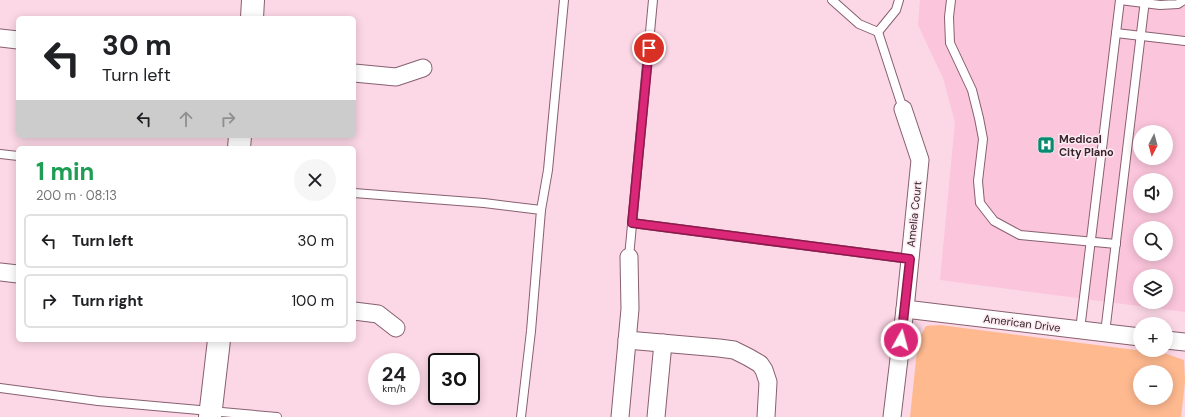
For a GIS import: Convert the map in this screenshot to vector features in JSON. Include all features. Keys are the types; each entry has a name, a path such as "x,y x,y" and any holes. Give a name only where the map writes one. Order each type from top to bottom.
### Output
{"street":[{"path":"252,16 253,0"},
{"path":"0,38 16,40"},
{"path":"356,73 396,77 423,68"},
{"name":"Amelia Court","path":"892,417 905,309 920,160 903,109"},
{"path":"620,417 630,309 629,257"},
{"path":"0,272 16,274"},
{"name":"American Drive","path":"905,309 1133,336"},
{"path":"356,311 378,314 396,328"},
{"path":"627,340 734,350 760,364 764,370 768,382 766,417"},
{"path":"1173,341 1185,342"},
{"path":"210,414 218,342"},
{"path":"656,417 663,343"}],"lane":[{"path":"521,417 541,210 548,170 564,0"},
{"path":"629,257 653,0"},
{"path":"832,0 859,24 878,32 903,109"},
{"path":"878,32 896,10 899,0"},
{"path":"951,0 949,17 950,43 972,90 983,139 978,182 980,204 994,221 1020,235 1116,244"},
{"path":"1080,330 1120,0 1160,5 1178,4 1184,0"},
{"path":"1105,332 1145,2"},
{"path":"1116,33 1185,40"},
{"path":"0,154 16,156"},
{"path":"356,193 484,203 541,210"},
{"path":"632,223 910,259"},
{"path":"0,388 210,414 277,417"}],"shaded area":[{"name":"Medical City Plano","path":"920,0 1185,0 1185,312 1162,309 1173,309 1173,269 1133,269 1133,305 940,280 955,122 943,78 918,25"},
{"path":"940,325 1133,350 1133,357 1173,356 1184,360 1185,382 1181,417 910,417 918,341 926,326"}],"place":[{"name":"Medical City Plano","path":"1046,145"}],"route":[{"path":"649,48 632,223 910,259 901,340"}]}
